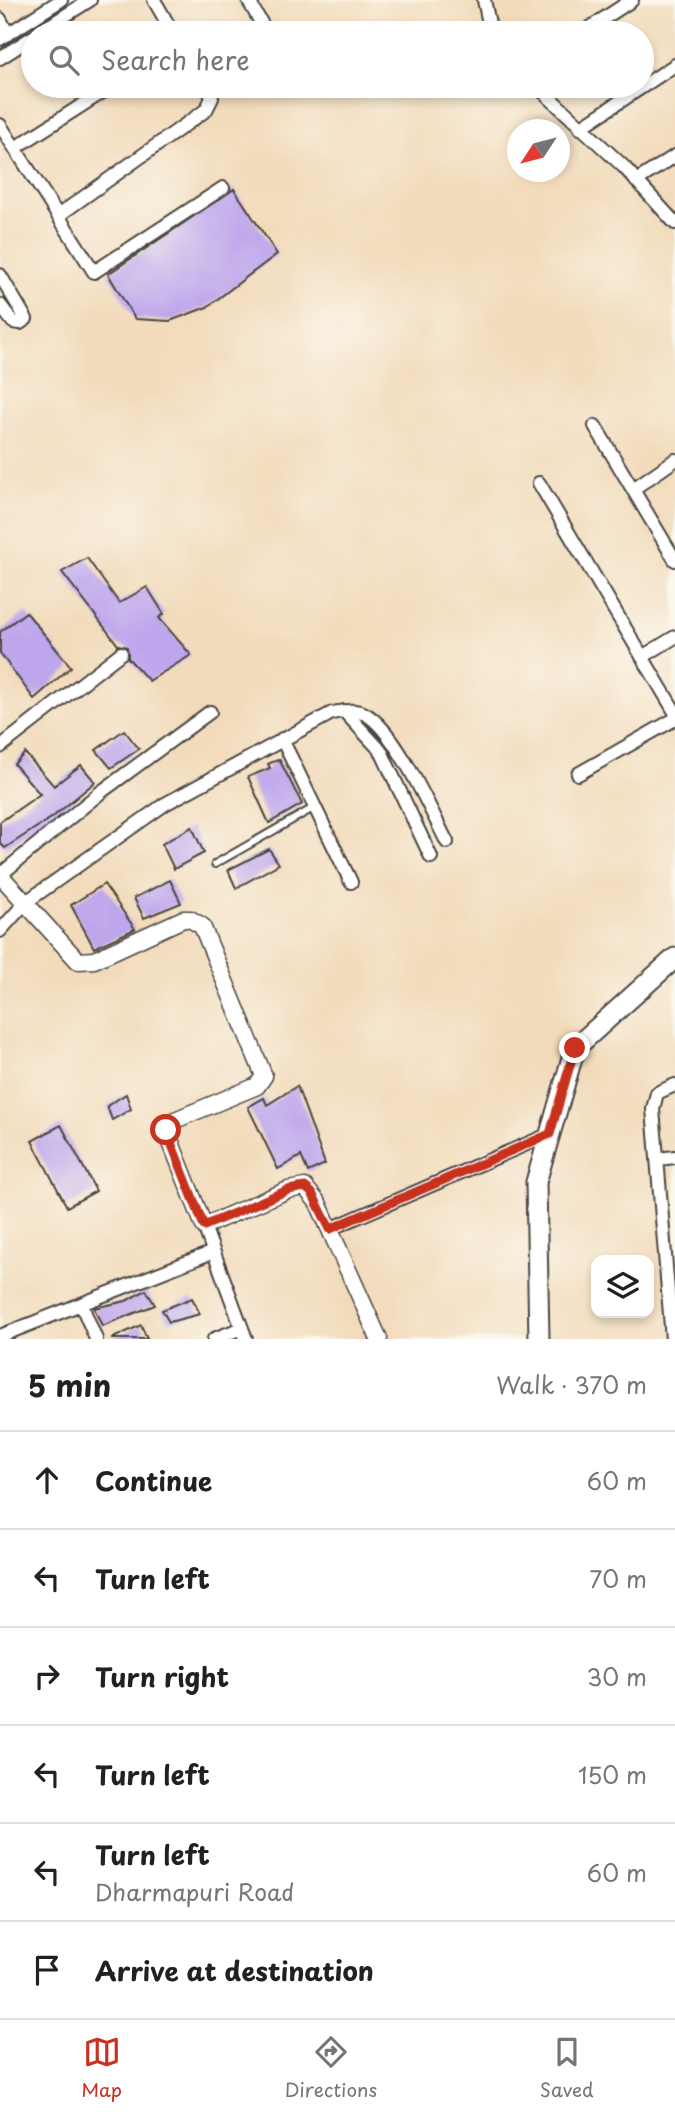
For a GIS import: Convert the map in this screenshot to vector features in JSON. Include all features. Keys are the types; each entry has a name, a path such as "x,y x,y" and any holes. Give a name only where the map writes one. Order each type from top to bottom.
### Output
{"main road":[{"path":"538,1339 536,1182 575,1048 675,958"}],"street":[{"path":"29,21 61,0"},
{"path":"57,21 90,0"},
{"path":"154,0 166,21"},
{"path":"248,0 260,21"},
{"path":"600,21 632,0"},
{"path":"488,1 490,21"},
{"path":"0,19 4,37 21,26"},
{"path":"0,58 21,45"},
{"path":"654,79 675,65"},
{"path":"15,148 93,98"},
{"path":"59,215 206,110 212,98"},
{"path":"549,98 636,181 675,223"},
{"path":"580,128 625,98"},
{"path":"0,125 94,272 223,188"},
{"path":"636,181 675,156"},
{"path":"0,275 26,318 20,323 13,322 0,305"},
{"path":"595,426 673,552"},
{"path":"633,489 675,460"},
{"path":"540,483 675,712"},
{"path":"642,657 675,637"},
{"path":"0,747 121,653"},
{"path":"344,711 381,751 431,858"},
{"path":"0,931 26,902 165,804 322,716 344,711 356,711 376,721 403,758 447,842"},
{"path":"210,712 101,792 0,875 78,961 94,960 183,919 197,922 206,932 264,1076 257,1086 175,1120 166,1130 244,1333 214,1339"},
{"path":"578,774 675,719"},
{"path":"282,739 351,881"},
{"path":"672,1339 670,1233 658,1160 655,1099 660,1090 675,1085"},
{"path":"330,1229 550,1134"},
{"path":"658,1160 675,1157"},
{"path":"204,1226 288,1190 305,1187 312,1193 330,1229 379,1339"},
{"path":"0,1336 82,1306 213,1252"},
{"path":"82,1306 96,1339"}],"lane":[{"path":"215,864 315,807"}],"building":[{"path":"234,189 277,254 207,307 170,321 135,319 108,274"},
{"path":"87,558 119,603 147,587 164,614 159,618 191,655 149,681 128,658 127,647 118,645 62,572"},
{"path":"26,612 71,667 34,699 0,653 0,632"},
{"path":"124,730 139,749 111,768 96,750"},
{"path":"25,753 54,786 81,765 95,782 54,816 5,848 0,843 0,822 40,794 14,764"},
{"path":"279,759 302,804 269,823 248,777 270,768 268,764"},
{"path":"192,827 204,853 174,869 162,844"},
{"path":"269,849 279,864 236,888 228,870"},
{"path":"170,880 181,903 144,918 134,898"},
{"path":"104,884 135,929 94,948 71,905"},
{"path":"297,1086 325,1164 308,1172 301,1156 278,1169 248,1107 264,1098 267,1105"},
{"path":"126,1094 131,1109 112,1120 107,1106"},
{"path":"61,1125 96,1191 67,1207 32,1141"},
{"path":"146,1290 155,1305 102,1326 94,1308 126,1301"},
{"path":"192,1298 200,1314 169,1322 162,1310"},
{"path":"141,1325 147,1339 111,1339"}],"route":[{"path":"166,1130 204,1226 288,1190 305,1187 318,1203 330,1229 550,1134 575,1048"}]}
